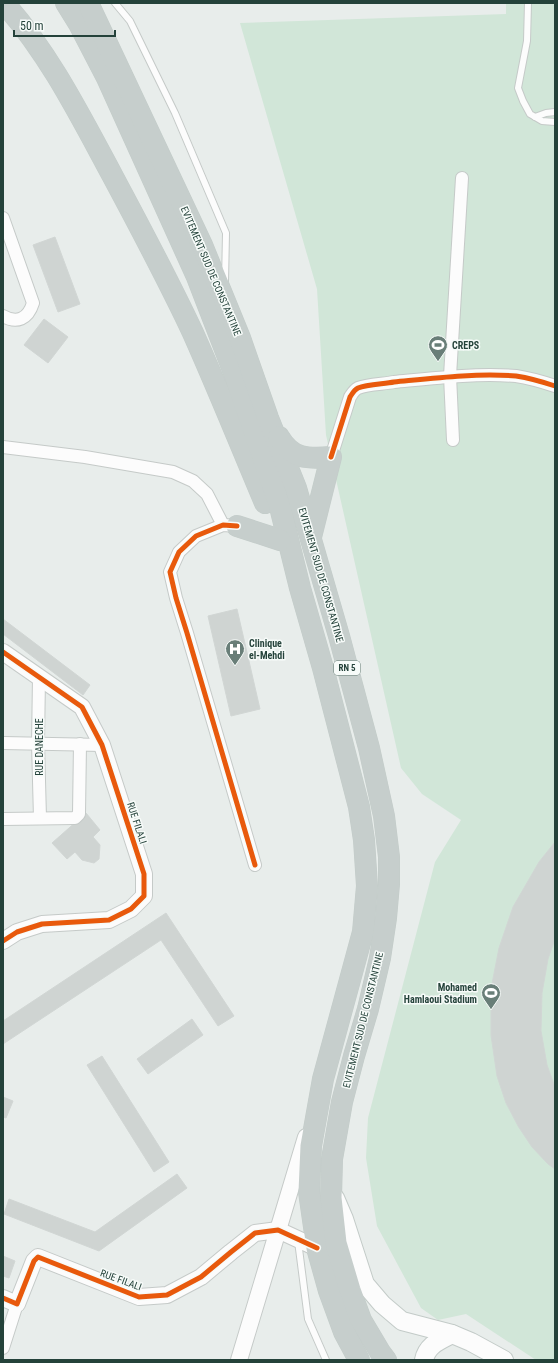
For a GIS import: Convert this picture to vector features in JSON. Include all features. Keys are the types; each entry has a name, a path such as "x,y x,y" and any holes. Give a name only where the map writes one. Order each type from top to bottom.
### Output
{"highway":[{"path":"4,3 19,20 49,64 141,228 193,334 300,588"},
{"name":"EVITEMENT SUD DE CONSTANTINE","path":"66,3 79,24 107,78 198,278 236,378 280,507 300,588 323,668 359,807 364,840 367,886 363,932 323,1079 310,1146 309,1192 317,1248 328,1291 344,1332 360,1360"},
{"name":"EVITEMENT SUD DE CONSTANTINE","path":"88,3 202,244 240,338 268,418 296,488 339,636 369,748 384,816 390,857 386,918 380,958 368,1009 342,1102 332,1159 331,1198 336,1243 350,1290 361,1320 386,1360"},
{"path":"268,418 283,443 293,453 300,457 308,458 331,457 311,537"},
{"path":"230,526 260,520 266,505"},
{"path":"230,526 280,540"}],"main road":[{"path":"331,1188 344,1219 365,1284 382,1304 402,1321 452,1334 471,1342 504,1360"},
{"path":"424,1360 426,1352 431,1346 452,1334"}],"street":[{"path":"453,440 450,376 462,178"},
{"path":"3,218 32,303 30,310 25,317 18,320 10,320 3,316"},
{"path":"331,457 350,397 358,388 387,383 450,376 490,375 536,380 555,386"},
{"path":"3,446 85,457 173,472 193,481 206,494 230,526 196,536 179,552 170,572 176,598 254,865"},
{"name":"RUE FILALI","path":"3,652 82,707 102,745 144,874 144,896 131,909 109,920 42,924 17,932 3,941"},
{"name":"RUE DANECHE","path":"39,677 38,743 40,818"},
{"path":"3,743 102,745"},
{"path":"3,818 75,818 79,814 80,744"},
{"path":"243,1358 278,1230 323,1079"},
{"path":"278,1230 317,1248"},
{"name":"RUE FILALI","path":"10,1301 34,1261 38,1257 139,1297 168,1295 201,1277 255,1234 278,1230"},
{"path":"3,1348 10,1301"}],"lane":[{"path":"115,3 130,21 175,113 226,233 225,302"},
{"path":"528,3 527,41 518,88 522,101 530,114 542,121 555,122"},
{"path":"535,117 546,113 555,112"},
{"path":"298,1239 308,1319 326,1360"}],"green space":[{"name":"CREPS","path":"506,3 555,3 555,1360 536,1360 466,1314 438,1320 421,1308 377,1226 366,1158 368,1118 435,862 461,820 422,794 401,768 326,435 317,289 240,23 506,14"}],"building":[{"path":"55,237 80,304 58,312 33,245"},
{"path":"44,319 68,337 48,363 24,345"},
{"path":"237,609 260,709 231,716 208,616"},
{"path":"3,619 90,685 83,695 3,634"},
{"path":"86,813 100,830 93,837 100,845 99,859 94,863 82,860 75,852 67,859 52,843"},
{"path":"555,842 555,939 548,959 542,993 541,1031 547,1065 555,1087 555,1169 548,1164 532,1147 518,1126 506,1103 497,1076 491,1035 491,989 499,948 513,907 539,862"},
{"path":"166,913 234,1016 218,1026 161,940 3,1044 3,1021"},
{"path":"192,1019 203,1035 148,1074 137,1059"},
{"path":"102,1056 169,1162 154,1172 87,1065"},
{"path":"3,1097 13,1101 6,1118 3,1117"},
{"path":"177,1174 187,1188 99,1251 4,1214 9,1199 95,1232"},
{"path":"3,1256 15,1261 9,1278 3,1276"}],"cycle path":[{"path":"331,457 350,397 358,388 376,384 455,376 485,375 516,376 555,386"},
{"path":"237,526 223,525 196,536 179,552 170,572 176,598 255,865"},
{"path":"3,652 82,707 102,745 144,874 144,896 131,909 109,920 42,924 17,932 3,941"},
{"path":"3,1298 17,1304 34,1261 38,1257 139,1297 167,1295 201,1277 255,1233 278,1230 317,1248"}],"place":[{"name":"CREPS","path":"438,362"},
{"name":"Clinique el-Mehdi","path":"235,666"},
{"name":"Mohamed Hamlaoui Stadium","path":"491,1010"}]}
